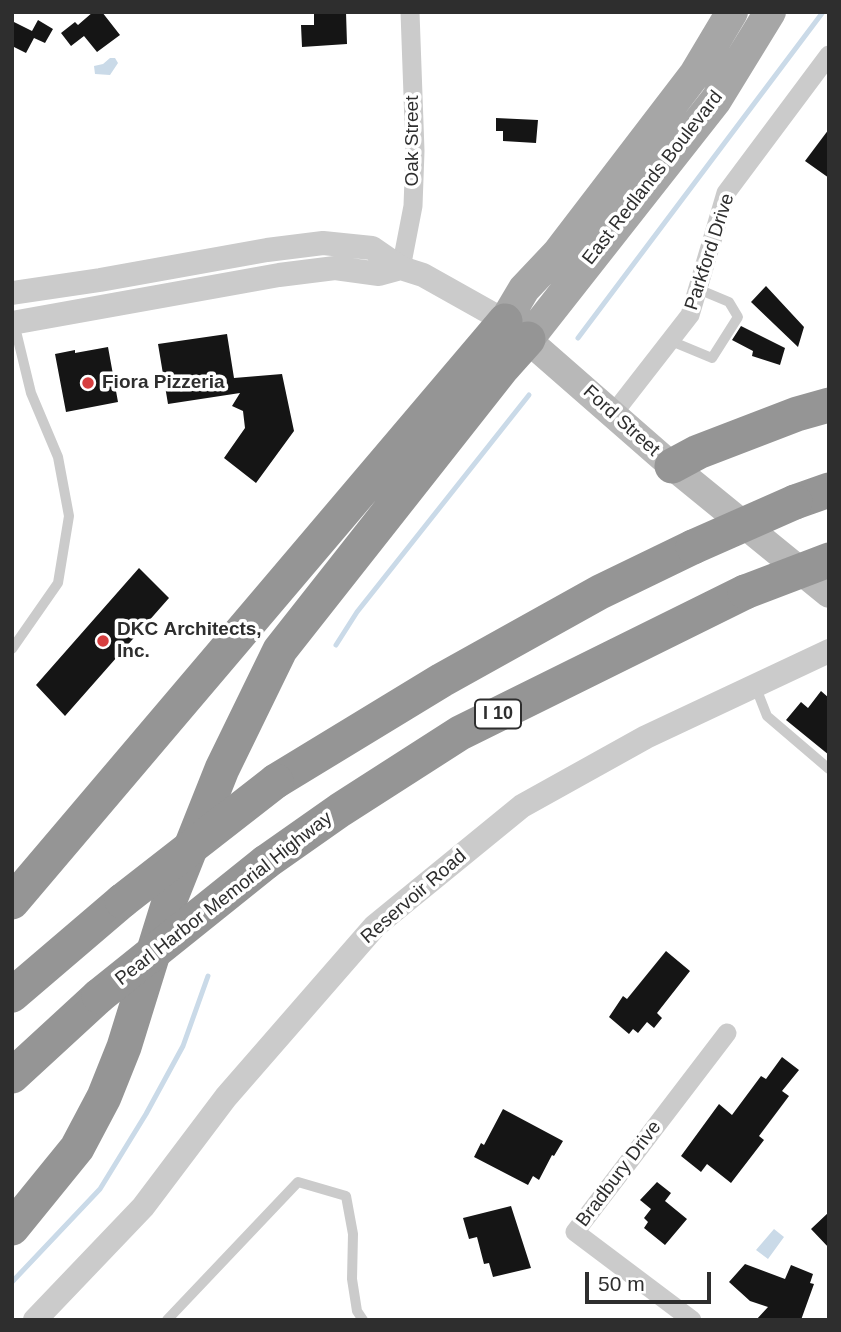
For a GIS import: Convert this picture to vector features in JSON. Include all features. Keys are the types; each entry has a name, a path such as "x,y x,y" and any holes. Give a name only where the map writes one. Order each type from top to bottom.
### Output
{"highway":[{"path":"12,902 517,330"},
{"path":"12,1228 77,1148 104,1097 124,1047 174,890 222,769 280,650 503,367 517,330"},
{"path":"672,466 698,452 797,414 829,405"},
{"path":"12,995 122,901 276,781 442,680 600,592 693,547 829,490"},
{"name":"Pearl Harbor Memorial Highway","path":"12,1076 99,996 266,862 340,810 460,733 746,592 829,560"}],"main road":[{"name":"East Redlands Boulevard","path":"517,330 524,289 558,253 695,74 732,12"},
{"name":"East Redlands Boulevard","path":"517,330 716,100 770,12"},
{"name":"Ford Street","path":"517,330 672,466 829,594"}],"street":[{"name":"Oak Street","path":"401,268 413,206 415,152 410,12"},
{"name":"Parkford Drive","path":"613,414 690,315 726,193 829,55"},
{"name":"Ford Street","path":"12,293 100,281 267,250 323,243 372,247 401,268 433,280 517,330"},
{"name":"Ford Street","path":"13,322 279,275 335,268 379,274 401,268"},
{"path":"13,322 24,307 86,297 100,281"},
{"name":"Reservoir Road","path":"35,1320 143,1207 226,1097 375,926 522,806 646,737 829,651"},
{"name":"Bradbury Drive","path":"692,1320 575,1232 727,1033"}],"lane":[{"path":"671,341 712,358 738,317 729,302 698,289"},
{"path":"12,649 58,583 68,516 58,457 31,393 13,322"},
{"path":"756,686 767,716 829,769"},
{"path":"167,1320 298,1182 346,1196 353,1234 352,1279 357,1311 363,1320"}],"water":[{"path":"110,58 115,58 118,63 110,75 95,74 94,66 103,64"},
{"path":"774,1229 784,1237 768,1259 756,1250"}],"building":[{"path":"93,12 102,12 120,35 97,52 84,36 71,46 61,33 75,22 78,25"},
{"path":"314,12 346,12 347,44 302,47 301,25 314,25"},
{"path":"38,20 53,29 45,43 34,38 26,53 12,46 12,21 32,31"},
{"path":"496,118 538,120 536,143 503,141 503,131 496,131"},
{"path":"829,129 829,178 805,161"},
{"path":"766,286 804,327 798,347 751,302"},
{"path":"741,326 785,348 780,365 752,356 753,351 732,340"},
{"path":"227,334 234,378 282,374 294,431 256,483 224,458 245,428 243,411 232,406 240,393 168,404 158,344"},
{"path":"108,347 118,402 66,412 55,354"},
{"name":"DKC Architects, Inc.","path":"139,568 169,598 65,716 36,685"},
{"path":"821,691 829,698 829,755 786,720 801,702 808,708"},
{"path":"666,951 690,971 657,1013 662,1018 654,1028 647,1022 638,1033 633,1029 629,1034 609,1017 623,996 627,999"},
{"path":"782,1057 799,1070 782,1091 789,1096 759,1136 764,1140 731,1183 707,1164 701,1172 681,1156 719,1104 732,1115 761,1076 766,1079"},
{"path":"503,1109 563,1141 539,1180 533,1176 528,1185 474,1157 481,1143 484,1145"},
{"path":"657,1182 671,1193 665,1201 687,1219 665,1245 644,1228 648,1222 644,1218 651,1209 640,1200"},
{"path":"511,1206 531,1268 493,1277 489,1263 484,1264 477,1237 469,1239 463,1218"},
{"path":"829,1212 829,1248 811,1229"},
{"path":"745,1264 785,1279 791,1265 813,1274 810,1283 814,1284 801,1320 756,1320 768,1307 750,1301 729,1282"}],"waterway":[{"path":"578,338 823,12"},
{"path":"336,645 357,612 529,395"},
{"path":"12,1282 100,1189 146,1114 183,1046 208,976"}],"place":[{"name":"Fiora Pizzeria","path":"88,383"},
{"name":"DKC Architects, Inc.","path":"103,641"}]}
